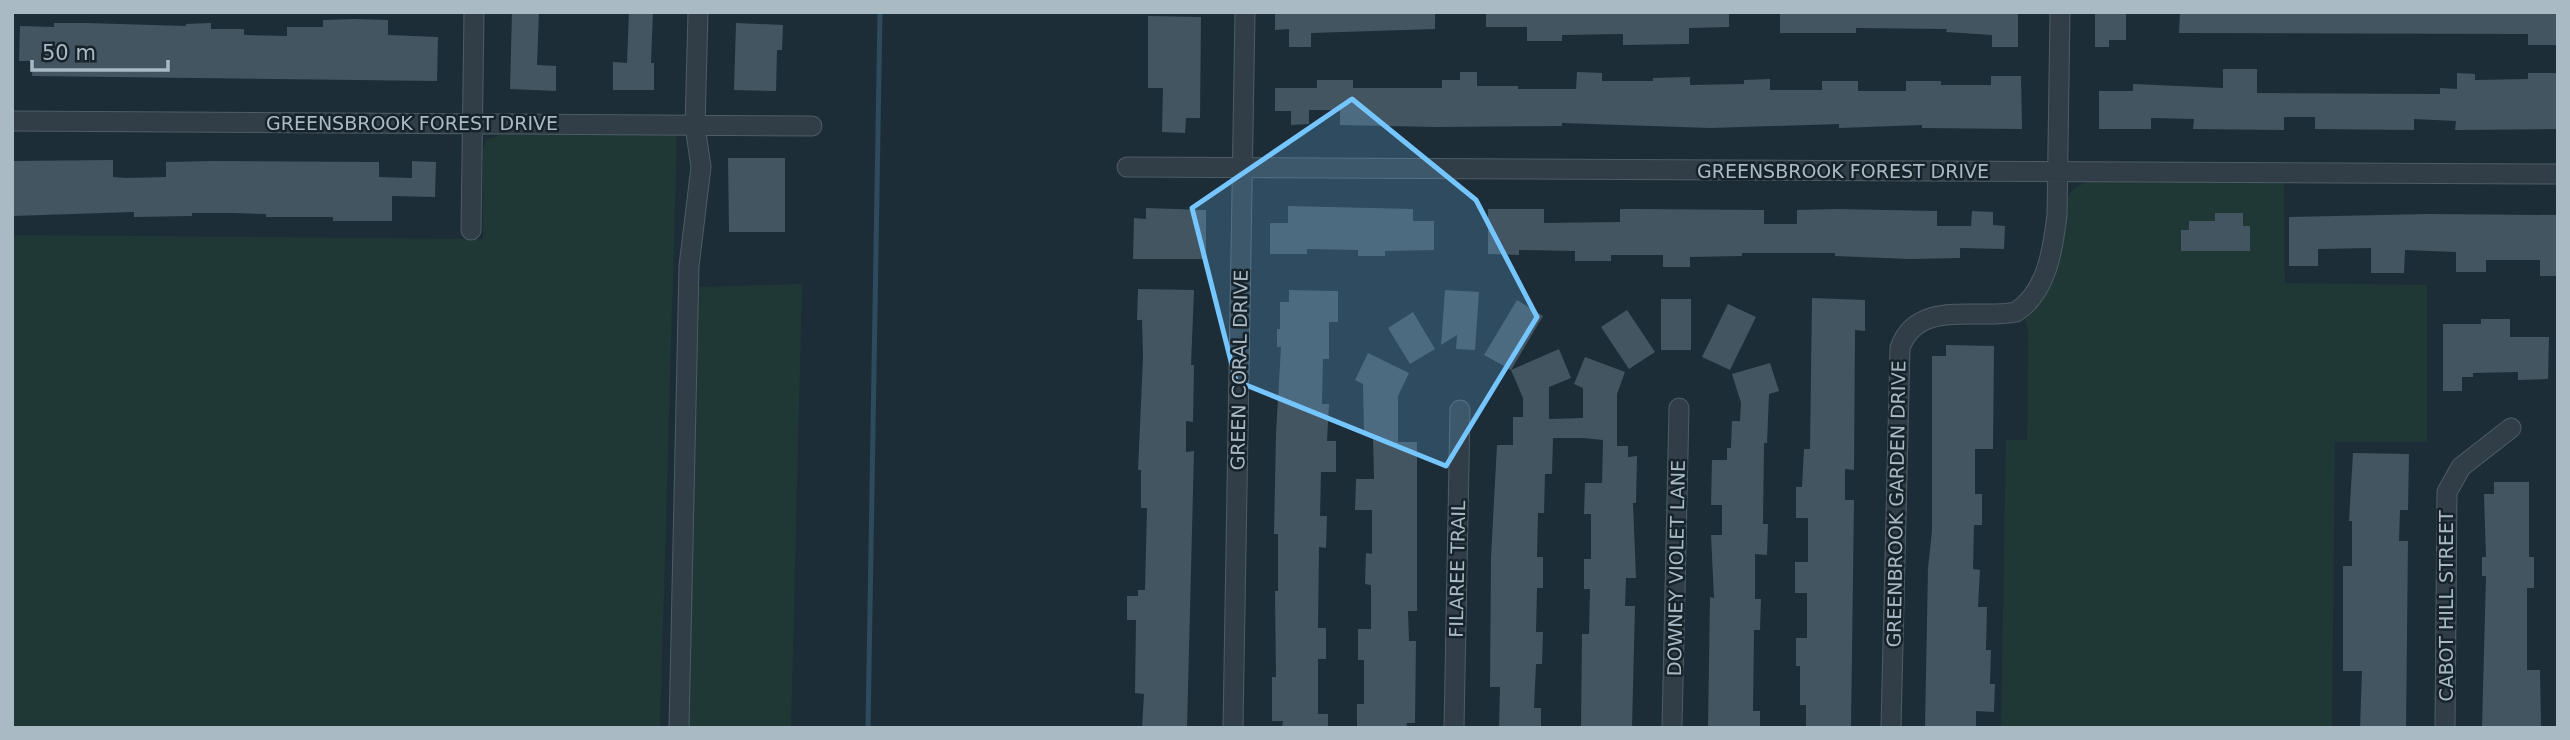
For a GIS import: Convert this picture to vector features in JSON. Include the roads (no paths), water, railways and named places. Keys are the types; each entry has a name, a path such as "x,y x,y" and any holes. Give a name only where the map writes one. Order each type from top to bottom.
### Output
{"street":[{"path":"471,230 474,12"},
{"path":"679,728 689,266 701,167 695,126 698,12"},
{"name":"GREEN CORAL DRIVE","path":"1233,728 1245,12"},
{"name":"GREENBROOK GARDEN DRIVE","path":"1891,728 1900,348 1909,328 1930,316 2003,315 2026,306 2043,280 2053,242 2060,12"},
{"name":"GREENSBROOK FOREST DRIVE","path":"12,121 812,126"},
{"name":"GREENSBROOK FOREST DRIVE","path":"1127,167 2558,174"},
{"name":"DOWNEY VIOLET LANE","path":"1672,728 1679,408"},
{"name":"FILAREE TRAIL","path":"1454,728 1460,410"},
{"name":"CABOT HILL STREET","path":"2445,728 2447,492 2460,467 2511,428"}],"waterway":[{"path":"868,728 880,12"}]}
